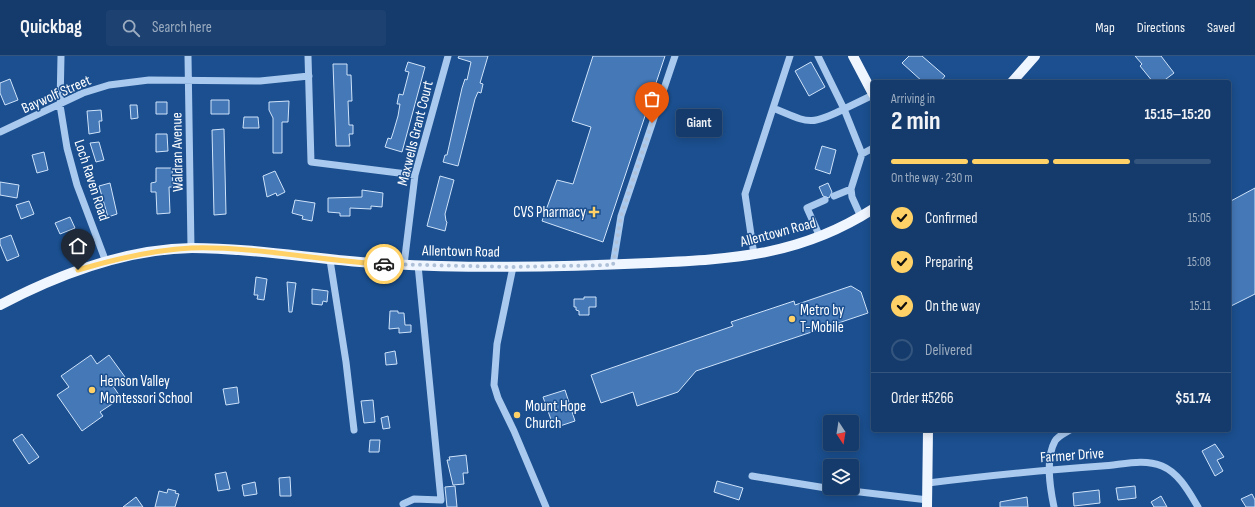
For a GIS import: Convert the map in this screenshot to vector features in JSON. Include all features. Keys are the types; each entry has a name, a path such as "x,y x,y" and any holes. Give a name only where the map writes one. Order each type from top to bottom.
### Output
{"main road":[{"path":"853,56 871,91"},
{"path":"1014,80 1035,56"},
{"name":"Allentown Road","path":"0,305 51,280 106,262 143,253 191,248 259,252 330,260 404,265 513,267 613,265 723,260 799,245 820,237 861,217 871,210"},
{"path":"928,432 928,504"}],"street":[{"name":"Loch Raven Road","path":"61,56 60,105 71,163 106,262"},
{"name":"Waldran Avenue","path":"188,56 191,248"},
{"path":"308,56 311,162 415,175"},
{"name":"Maxwells Grant Court","path":"404,265 415,175 448,56"},
{"path":"613,265 621,216 675,56"},
{"path":"754,255 745,194 790,56"},
{"path":"818,56 844,109 862,154 851,189 852,197 861,217"},
{"name":"Baywolf Street","path":"3,131 83,93 109,85 149,80 188,79 260,81 309,76"},
{"path":"773,108 807,121 816,122 871,96"},
{"path":"862,154 871,149"},
{"path":"834,196 851,189"},
{"path":"820,237 807,208 824,200"},
{"path":"330,260 346,362 354,430"},
{"path":"403,504 414,499 441,500 418,265"},
{"path":"513,267 497,344 494,386 546,507"},
{"path":"1054,507 1050,469 1051,451 1055,440 1067,432"},
{"name":"Farmer Drive","path":"928,483 1050,469 1145,462 1154,464 1173,473 1188,490 1198,507"},
{"path":"752,476 928,504"}],"building":[{"path":"459,56 488,56 480,83 483,84 481,93 478,92 475,99 458,166 443,162 445,155 447,155 462,88 465,79 467,80 471,62 458,58"},
{"path":"593,56 665,56 603,242 542,221 557,180 573,184 591,127 572,121"},
{"path":"909,56 922,56 945,76 942,80 921,80 902,63"},
{"path":"1135,56 1161,56 1174,73 1165,80 1151,80 1140,66 1142,64"},
{"path":"408,62 425,67 402,152 385,147 388,138 391,139 398,116 400,104 397,104 399,94 403,95 409,72 405,71"},
{"path":"811,62 825,87 809,96 795,71"},
{"path":"333,64 347,64 347,75 351,75 352,101 348,101 349,125 353,125 353,134 349,134 350,146 336,146"},
{"path":"10,79 18,100 5,105 0,93 0,83"},
{"path":"211,100 229,100 229,114 211,114"},
{"path":"289,101 288,122 282,122 282,153 273,153 273,118 269,110 269,102"},
{"path":"156,102 167,102 167,114 156,114"},
{"path":"130,105 137,105 138,118 131,119"},
{"path":"101,110 102,121 99,121 100,132 89,134 87,111"},
{"path":"244,117 258,117 259,128 243,128"},
{"path":"224,129 226,214 214,215 212,130"},
{"path":"156,134 167,134 168,151 156,152"},
{"path":"99,142 104,160 96,162 90,143"},
{"path":"822,146 836,150 830,174 815,169"},
{"path":"44,152 48,170 37,173 32,155"},
{"path":"156,168 172,168 173,187 169,187 170,213 157,214 156,192 151,192 151,183 156,182"},
{"path":"275,171 285,192 277,196 276,193 267,197 263,176"},
{"path":"440,176 454,180 445,214 447,222 445,231 427,226"},
{"path":"0,182 19,185 17,198 0,195"},
{"path":"110,183 117,214 108,217 99,186"},
{"path":"828,183 832,192 829,198 823,196 819,187"},
{"path":"1255,188 1255,294 1231,306 1231,201"},
{"path":"362,190 383,193 382,207 371,206 371,209 350,208 350,216 340,216 340,213 328,212 328,198 362,197"},
{"path":"295,200 315,203 312,221 302,219 303,216 292,213"},
{"path":"29,201 34,214 21,219 16,205"},
{"path":"70,217 75,228 60,234 55,223"},
{"path":"11,235 19,256 7,261 0,244 0,239"},
{"path":"256,277 267,279 264,300 257,299 258,295 254,295"},
{"path":"287,282 296,283 292,312 289,312"},
{"path":"851,286 861,292 868,313 696,371 678,392 637,406 633,392 601,403 591,375 733,326 731,322 794,301 795,305"},
{"path":"312,289 328,291 327,302 323,301 322,305 312,304"},
{"path":"584,297 596,297 596,307 589,307 589,315 579,315 579,311 576,310 576,307 574,307 574,299 584,299"},
{"path":"390,311 404,313 405,325 411,325 411,332 399,333 399,328 389,329"},
{"path":"395,351 397,364 386,365 385,353"},
{"path":"91,355 97,364 109,355 125,377 113,386 121,398 100,412 103,416 82,431 57,395 69,387 61,376"},
{"path":"237,387 239,403 226,405 223,389"},
{"path":"565,390 575,421 554,428 543,397"},
{"path":"373,400 375,422 364,423 361,401"},
{"path":"388,416 390,428 383,429 381,418"},
{"path":"22,434 39,457 29,464 13,440"},
{"path":"370,440 380,440 379,452 369,452"},
{"path":"1215,444 1224,457 1217,460 1223,471 1215,476 1202,451"},
{"path":"466,455 468,473 463,473 464,484 453,485 447,460 450,460 449,457"},
{"path":"226,472 230,489 218,491 215,474"},
{"path":"290,477 291,496 280,496 279,478"},
{"path":"717,481 743,488 739,500 714,492"},
{"path":"255,482 257,494 244,496 242,485"},
{"path":"455,486 457,507 447,507 445,487"},
{"path":"1135,486 1136,498 1118,500 1116,488"},
{"path":"168,489 176,491 175,493 179,494 175,507 155,507 159,491 167,493"},
{"path":"1099,490 1100,503 1074,506 1073,493"},
{"path":"1252,494 1255,500 1255,507 1246,507 1241,499"},
{"path":"1161,496 1167,507 1154,507 1151,502"},
{"path":"136,497 143,507 123,507"},
{"path":"1027,497 1028,507 1000,507 1000,502"}],"way so far":[{"path":"384,264 508,267 613,265 614,250 621,216 652,123"}],"place":[{"name":"Giant","path":"652,123"},
{"name":"CVS Pharmacy","path":"594,212"},
{"name":"Metro by T-Mobile","path":"792,319"},
{"name":"Henson Valley Montessori School","path":"92,390"},
{"name":"Mount Hope Church","path":"517,415"}],"route":[{"path":"78,270 143,253 191,248 224,249 384,264"}]}
